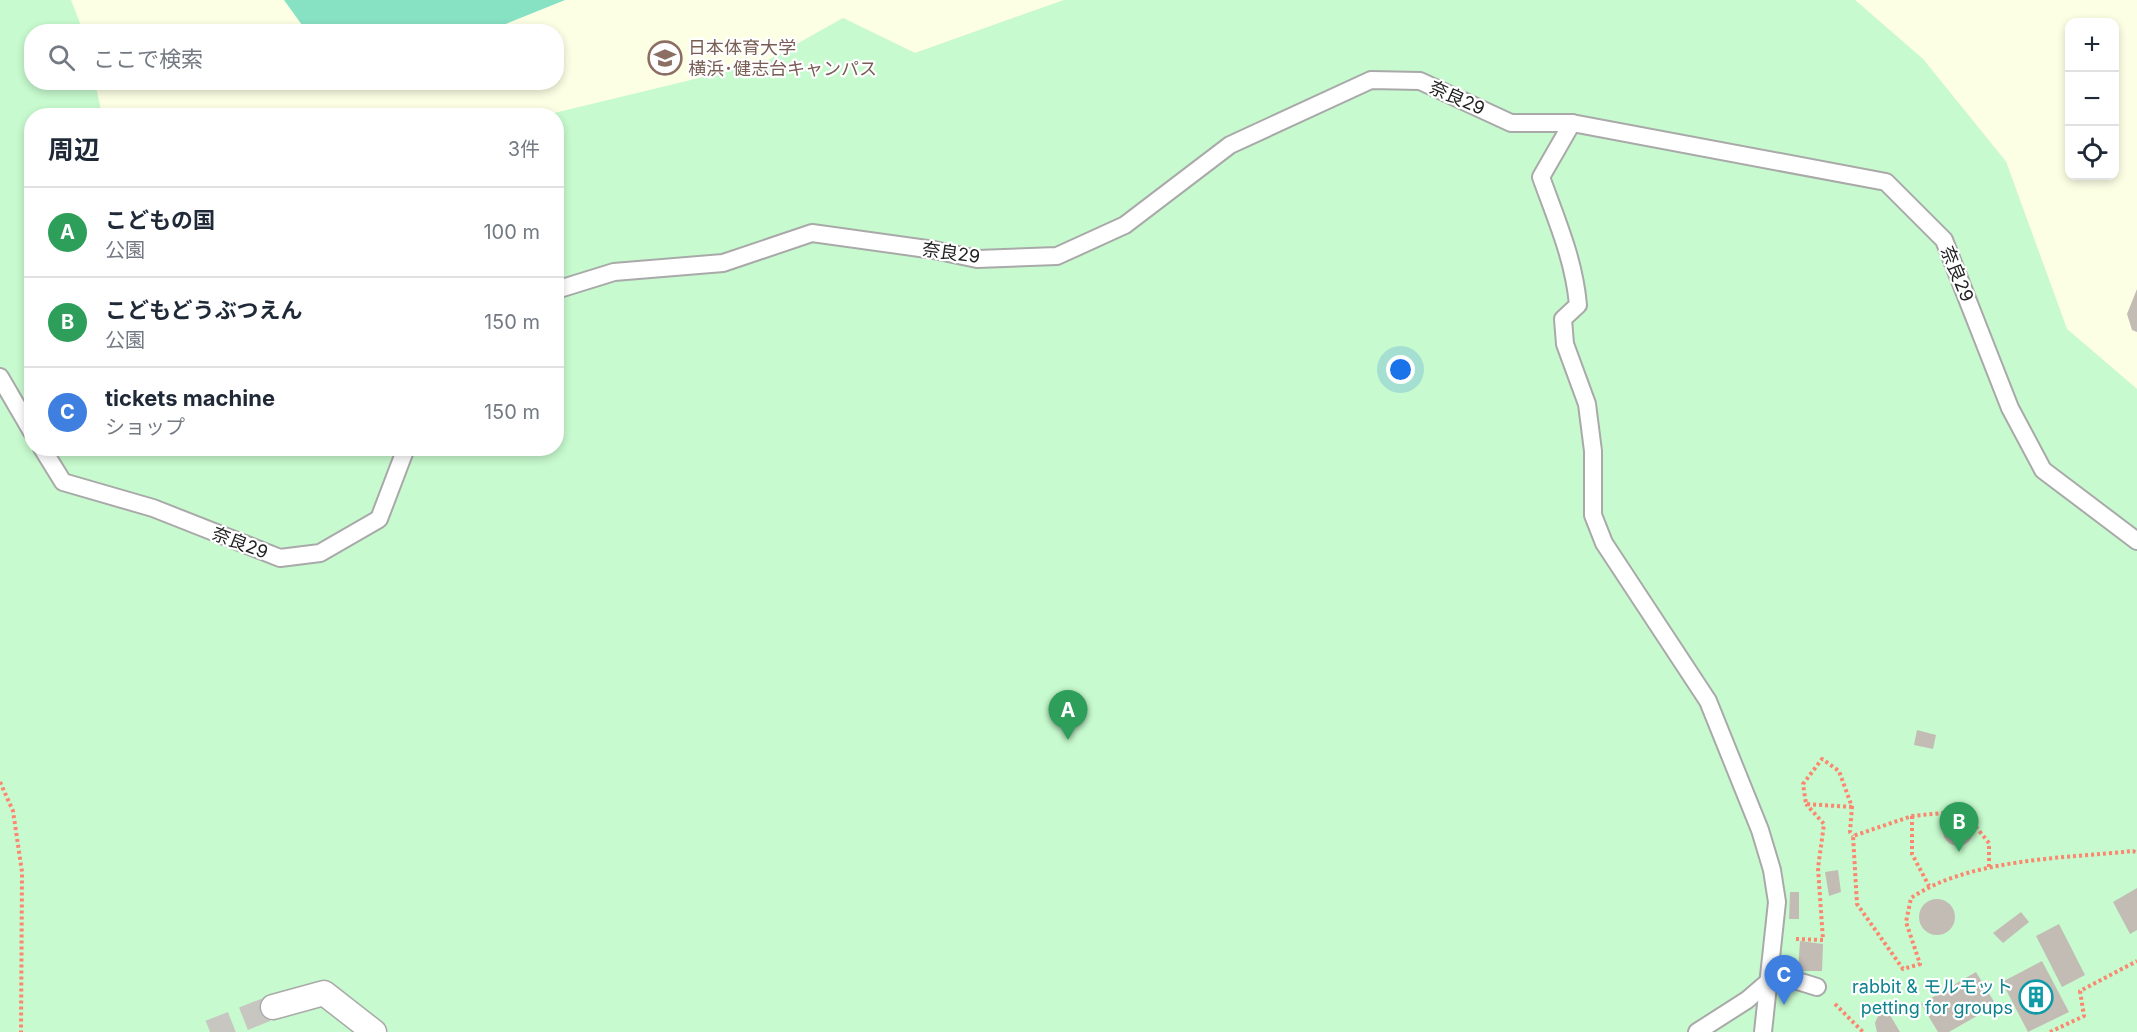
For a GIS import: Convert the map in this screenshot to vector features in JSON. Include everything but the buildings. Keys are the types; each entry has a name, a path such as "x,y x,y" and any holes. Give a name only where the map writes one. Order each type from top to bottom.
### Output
{"street":[{"path":"273,1007 324,993 374,1032"}],"lane":[{"name":"奈良29","path":"564,288 614,272 723,263 812,233 934,250 977,259 1057,256 1125,225 1230,145 1371,80 1420,81 1511,123 1572,123 1886,182 1944,240 2010,408 2043,470 2137,541"},
{"path":"1572,123 1541,177 1571,258 1576,286 1578,304 1563,319 1565,344 1587,404 1593,451 1593,515 1605,543 1708,701 1731,755 1772,870 1777,902 1763,1032"},
{"path":"0,377 24,418"},
{"name":"奈良29","path":"47,456 63,482 153,508 280,558 320,553 379,519 403,456"},
{"path":"1697,1032 1747,1000 1769,981 1791,979 1817,987"}],"path":[{"path":"1772,939 1823,939 1818,868 1824,824 1806,804 1803,784 1822,759 1839,771 1852,807 1851,832 1857,904 1903,969 1920,964 1906,922 1911,898 1929,886 1989,867 2133,850 2137,853"},
{"path":"0,782 13,811 22,872 21,1032"},
{"path":"1806,804 1852,807"},
{"path":"1853,836 1912,816 1963,811 1989,843 1989,867"},
{"path":"1912,816 1912,854 1929,886"},
{"path":"2050,1032 2084,1016 2080,992 2137,961"},
{"path":"1817,987 1863,1032"}],"shaded area":[{"name":"日本体育大学 横浜･健志台キャンパス","path":"69,0 1064,0 915,53 843,18 765,62 564,112 564,108 100,108 97,90 564,90 564,24 78,24"},
{"path":"1855,0 2137,0 2137,389 2067,329 2006,161 1923,59"}],"green space":[{"path":"0,0 71,0 80,24 24,24 24,90 97,90 100,108 24,108 24,456 564,456 564,111 765,62 843,18 915,53 1064,0 1855,0 1923,59 2006,162 2067,329 2137,389 2137,1032 0,1032"},
{"path":"284,0 565,0 505,24 301,24"}],"tunnel":[{"path":"210,1032 273,1007"}],"place":[{"name":"日本体育大学 横浜･健志台キャンパス","path":"665,58"},
{"name":"こどもの国","path":"1068,740"},
{"name":"こどもどうぶつえん","path":"1959,852"},
{"name":"rabbit & モルモット petting for groups","path":"2036,997"},
{"name":"tickets machine","path":"1784,1005"}]}
